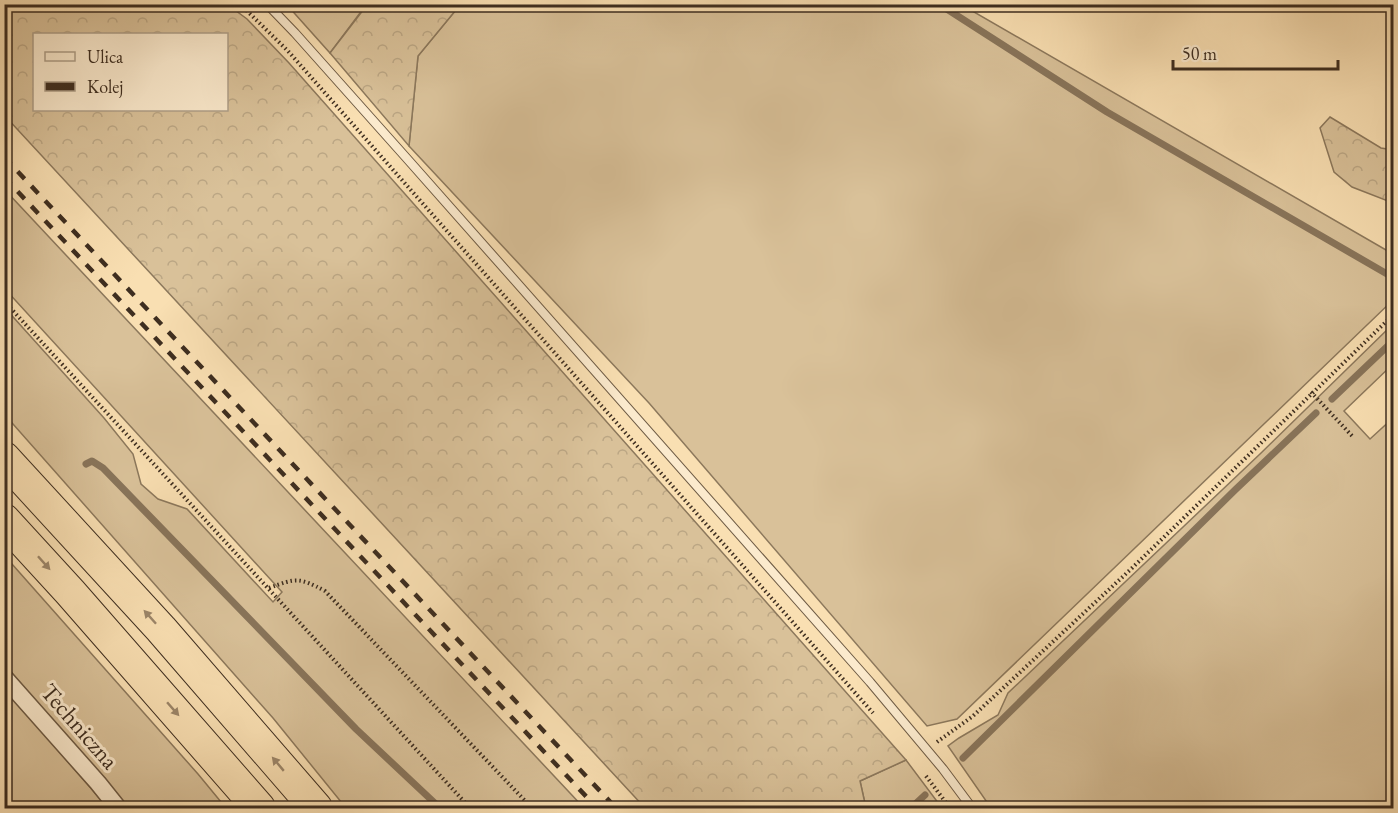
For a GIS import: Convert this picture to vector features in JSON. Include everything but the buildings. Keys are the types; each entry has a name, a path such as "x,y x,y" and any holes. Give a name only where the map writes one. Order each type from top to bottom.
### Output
{"highway":[{"path":"4,458 168,638 316,808"},
{"path":"4,520 259,808"}],"street":[{"name":"Techniczna","path":"4,677 118,808"}],"lane":[{"path":"267,4 434,189 927,749 972,808"}],"path":[{"path":"240,4 288,51 876,716"},
{"path":"4,301 470,808"},
{"path":"927,749 973,716 1130,570 1394,314"},
{"path":"1311,392 1354,438"},
{"path":"269,588 293,579 309,582 325,591 532,808"},
{"path":"922,770 951,808"}],"green space":[{"path":"5,4 228,5 247,19 289,63 906,760 860,781 866,808 645,808 5,116"},
{"path":"287,5 366,5 330,53"},
{"path":"367,5 460,5 418,56 409,146 330,53"},
{"path":"460,5 962,5 1393,254 1393,300 957,719 927,726 649,403 409,146 418,56"},
{"path":"1330,117 1381,148 1393,150 1393,203 1352,187 1334,172 1320,128"},
{"path":"4,190 584,808 346,808 273,718 5,415 5,308 104,418 133,454 141,484 158,499 187,509 273,602 282,592 5,289"},
{"path":"1393,324 1393,364 1344,411 1370,439 1393,418 1393,808 991,808 948,746 998,715 1008,693 1260,454"},
{"path":"4,555 226,808 127,808 5,665"},
{"path":"4,688 108,808 5,808"},
{"path":"906,760 942,808 866,808 860,781"}],"waterway":[{"path":"939,4 1107,112 1394,278"},
{"path":"1332,399 1394,340"},
{"path":"963,758 1316,413"},
{"path":"86,464 92,461 103,468 356,729 440,808"},
{"path":"911,808 925,795"}],"railway":[{"path":"4,157 616,808"},
{"path":"4,177 597,808"}]}
